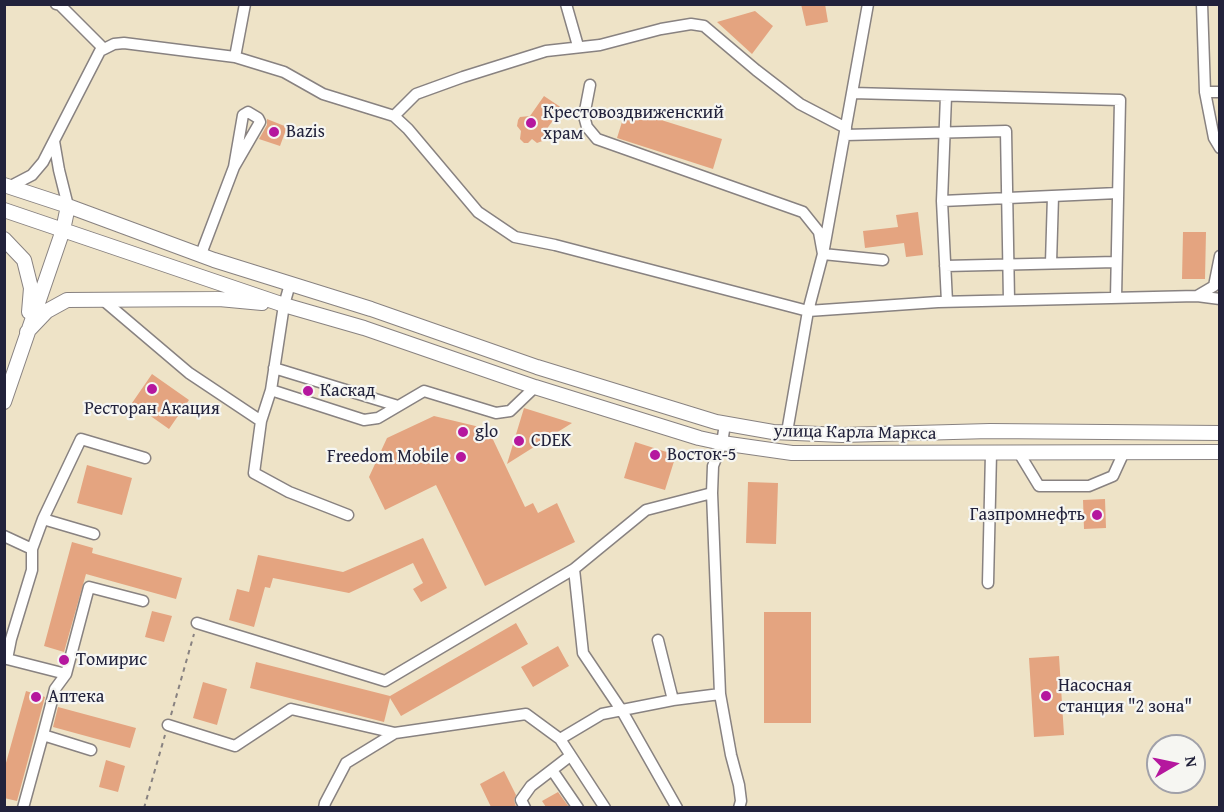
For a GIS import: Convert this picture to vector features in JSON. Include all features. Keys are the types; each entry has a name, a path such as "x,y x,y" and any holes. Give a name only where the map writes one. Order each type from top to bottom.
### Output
{"main road":[{"path":"5,400 63,230 68,206 7,186"},
{"name":"улица Карла Маркса","path":"68,206 214,260 370,309 537,367 725,424 787,432 842,435 990,431 1220,433"},
{"path":"4,210 284,305"},
{"path":"4,239 24,260 31,288 27,332"},
{"path":"27,332 47,311 68,300 219,299 284,305"},
{"name":"улица Карла Маркса","path":"284,305 364,328 535,387 699,438 722,443 792,453 1220,452"}],"street":[{"path":"56,4 60,5 104,49"},
{"path":"235,57 246,4"},
{"path":"566,4 578,46"},
{"path":"787,432 808,311 823,254 868,4"},
{"path":"1202,4 1205,92 1214,138 1220,148"},
{"path":"394,116 416,94 546,51 600,45 661,29 691,24 704,26 800,104 845,131 1006,131 1009,300"},
{"path":"7,186 32,175 43,162 100,51 114,44 124,43 235,57 284,72 322,94 394,116 408,129 478,212 515,237 555,245 808,311 1009,300 1197,296 1220,299"},
{"path":"590,85 584,116 587,127 597,139 803,213 819,232 823,254"},
{"path":"1205,92 1220,92"},
{"path":"852,93 1120,100 1116,298"},
{"path":"946,96 942,201 946,302"},
{"path":"54,140 68,206"},
{"path":"201,254 234,167"},
{"path":"942,201 1118,193"},
{"path":"1051,263 1053,196"},
{"path":"823,254 883,260"},
{"path":"1197,296 1214,286 1220,256"},
{"path":"945,266 1116,262"},
{"path":"290,284 284,305 271,390 261,421 254,473 289,492 348,515"},
{"path":"103,300 189,373 261,421"},
{"path":"274,368 398,406"},
{"path":"271,390 364,420 378,418 424,391 496,413 510,411 535,387"},
{"path":"725,424 722,443 713,466 712,493 720,694 739,785 741,801 739,807"},
{"path":"66,674 6,664 11,639 32,570 32,549 43,519 81,440 145,458"},
{"path":"1019,453 1039,486 1089,486 1113,476 1124,452"},
{"path":"988,583 991,453"},
{"path":"197,623 386,681 574,569 646,510 712,493"},
{"path":"43,519 94,534"},
{"path":"4,536 32,549"},
{"path":"574,569 583,653 622,711 677,807"},
{"path":"23,807 55,689 66,674 89,587 142,601"},
{"path":"658,640 673,700"},
{"path":"560,739 602,714 673,700 720,694"},
{"path":"168,725 235,746 291,709 394,733 526,714 560,739 604,807"},
{"path":"324,807 346,763 394,733"},
{"path":"43,735 91,750"},
{"path":"525,807 521,800 531,786 570,756"},
{"path":"552,770 579,807"}],"building":[{"path":"801,4 825,4 828,22 806,26"},
{"path":"755,11 773,26 752,54 717,22"},
{"path":"544,96 562,108 546,130 545,140 537,143 532,139 524,143 520,139 521,131 517,126 518,120 520,117 530,116"},
{"path":"626,109 722,139 713,169 617,138"},
{"path":"267,119 287,127 280,146 259,139 267,125"},
{"path":"918,212 923,255 906,257 904,243 865,248 863,231 898,227 896,215"},
{"path":"1183,232 1206,232 1205,279 1182,279"},
{"path":"152,374 189,400 169,429 132,403"},
{"path":"524,408 572,423 507,464"},
{"path":"434,416 488,429 525,507 533,503 538,513 557,503 575,542 485,586 436,485 385,510 369,477 387,438"},
{"path":"635,442 676,455 665,490 624,478"},
{"path":"87,465 132,478 122,515 77,503"},
{"path":"748,482 778,483 776,544 746,543"},
{"path":"1105,499 1106,528 1084,529 1083,500"},
{"path":"423,538 447,588 421,602 413,589 423,583 413,563 349,593 273,578 270,588 265,587 254,627 229,620 237,589 249,592 258,555 343,572"},
{"path":"72,542 93,548 92,553 182,578 176,599 86,574 64,652 44,646"},
{"path":"152,611 172,616 164,642 145,637"},
{"path":"764,612 811,612 811,723 764,723"},
{"path":"516,623 528,644 401,716 390,698 384,722 250,688 256,662 390,696"},
{"path":"558,646 569,666 533,687 521,667"},
{"name":"Насосная станция \"2 зона\"","path":"1059,656 1064,735 1034,737 1029,658"},
{"path":"203,682 227,689 217,725 193,718"},
{"path":"26,691 45,697 17,801 4,798 4,770"},
{"path":"58,707 136,728 130,748 53,727"},
{"path":"106,760 125,766 118,792 99,787"},
{"path":"504,771 516,795 514,800 516,807 491,807 480,784"},
{"path":"558,792 569,807 546,807 542,801"}],"place":[{"name":"Крестовоздвиженский храм","path":"531,123"},
{"name":"Bazis","path":"274,132"},
{"name":"Ресторан Акация","path":"152,389"},
{"name":"Каскад","path":"308,391"},
{"name":"glo","path":"463,432"},
{"name":"CDEK","path":"519,441"},
{"name":"Восток-5","path":"655,455"},
{"name":"Freedom Mobile","path":"461,457"},
{"name":"Газпромнефть","path":"1097,515"},
{"name":"Томирис","path":"64,660"},
{"name":"Насосная станция \"2 зона\"","path":"1046,696"},
{"name":"Аптека","path":"36,697"}]}
